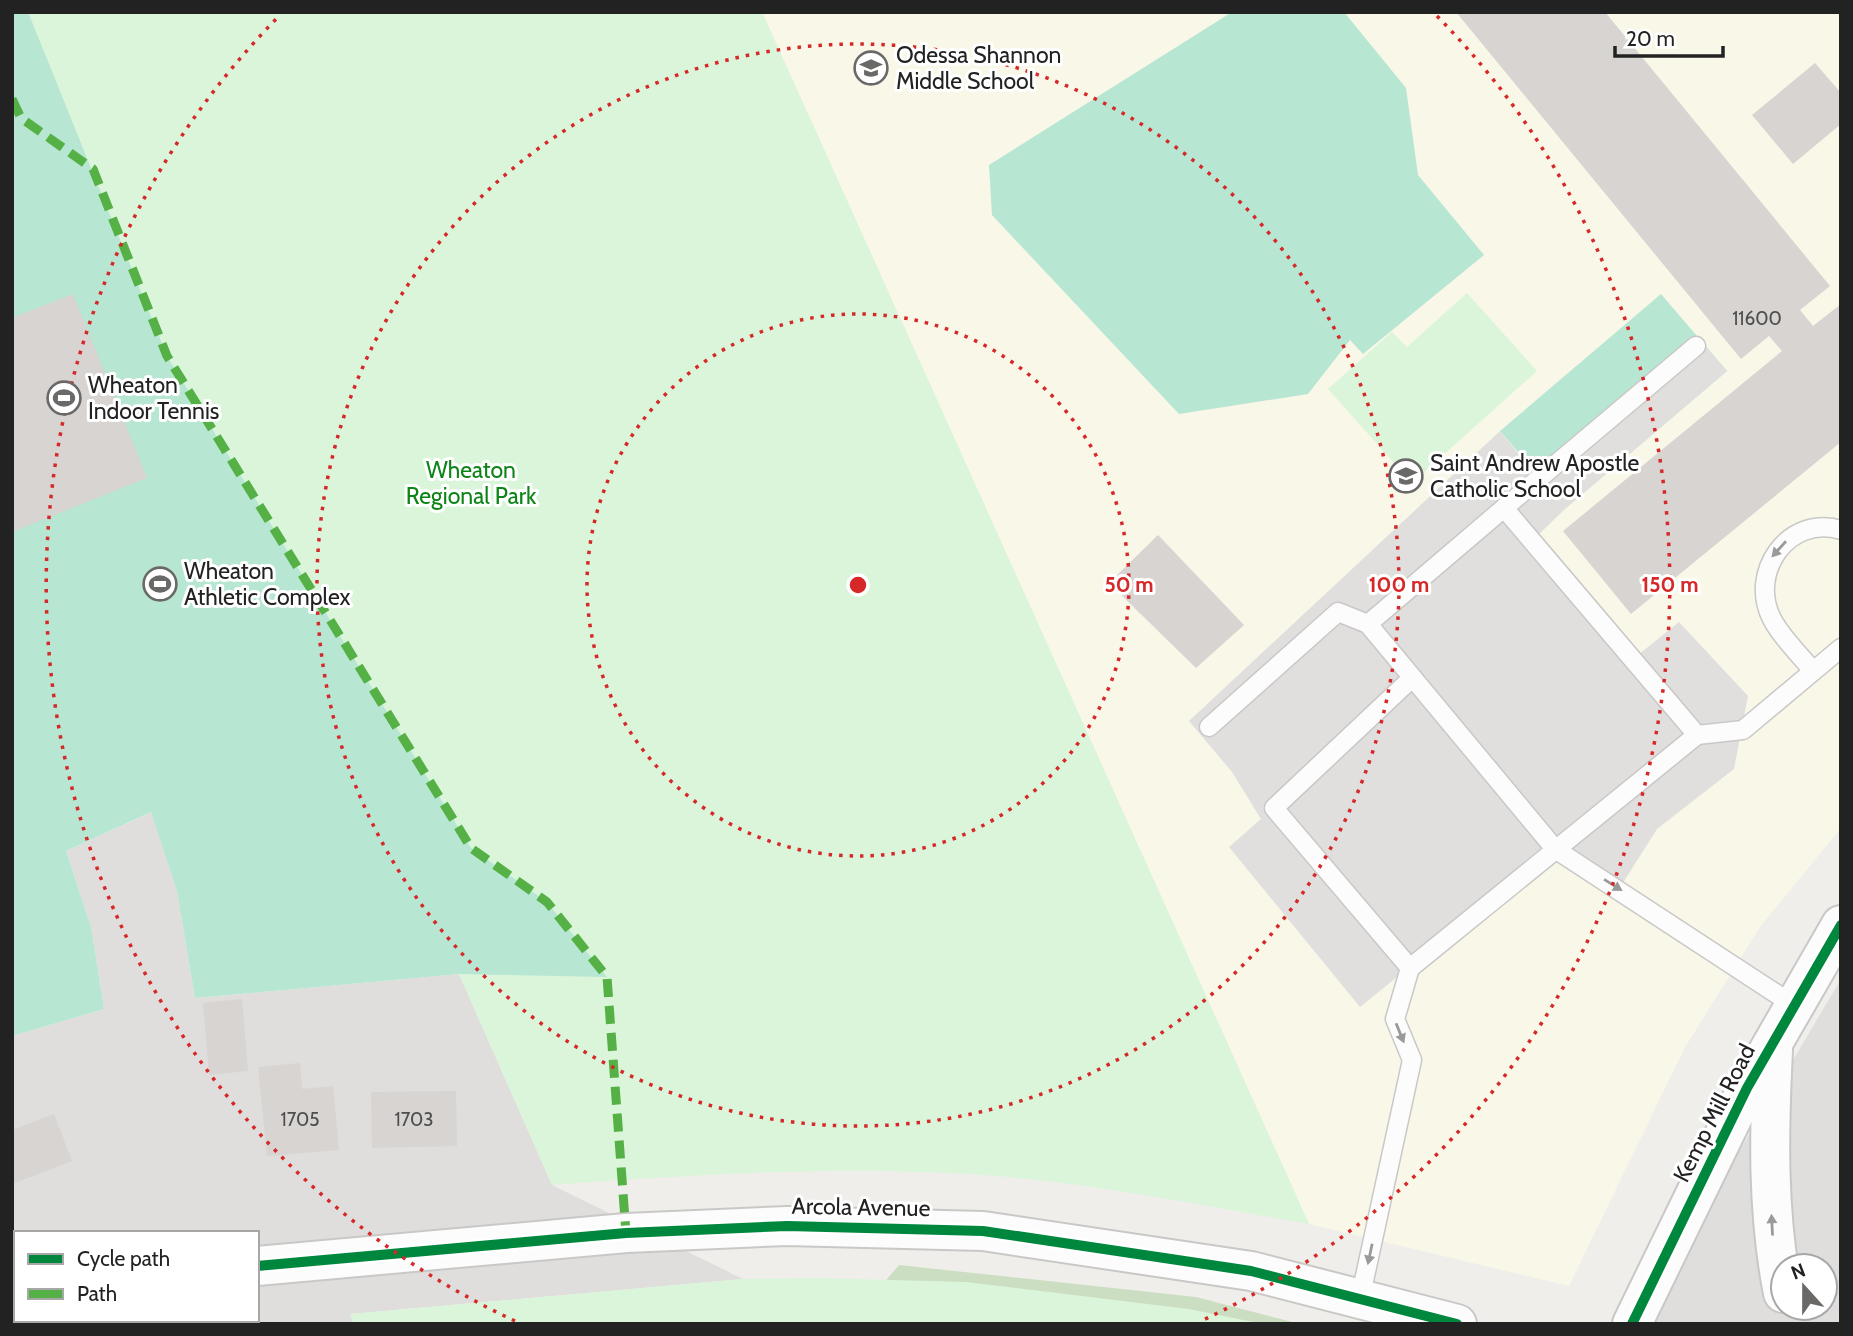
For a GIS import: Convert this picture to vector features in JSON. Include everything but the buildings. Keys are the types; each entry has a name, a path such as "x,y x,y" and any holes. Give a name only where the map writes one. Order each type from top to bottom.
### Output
{"street":[{"name":"Kemp Mill Road","path":"1632,1324 1747,1088 1841,925"},
{"path":"1774,1041 1770,1182 1775,1252"},
{"name":"Arcola Avenue","path":"259,1266 626,1233 787,1226 983,1231 1251,1271 1457,1324"}],"lane":[{"path":"1368,624 1696,346"},
{"path":"1504,509 1697,735"},
{"path":"1813,671 1772,620 1765,576 1777,549 1790,538 1819,529 1841,530"},
{"path":"1209,727 1338,612 1368,624 1555,849 1795,1006"},
{"path":"1360,1299 1412,1060 1395,1019 1410,968 1697,735 1743,730 1841,648"},
{"path":"1410,968 1274,808 1412,678"}],"shaded area":[{"name":"Saint Andrew Apostle Catholic School","path":"762,12 1841,12 1841,828 1760,927 1684,1049 1569,1286 1309,1224"},
{"path":"1699,339 1727,371 1566,508 1532,541 1633,659 1679,622 1748,696 1734,769 1657,829 1619,889 1555,849 1360,1007 1229,847 1261,819 1232,772 1189,721 1500,431 1539,479"},
{"path":"152,812 177,891 195,998 459,974 552,1185 743,1279 350,1314 354,1324 12,1324 12,1036 104,1009 91,927 66,851"},
{"path":"1841,979 1841,1324 1637,1324"}],"green space":[{"name":"Wheaton Regional Park","path":"12,12 762,12 1309,1224 1084,1186 948,1173 750,1173 552,1185 459,974 195,998 177,891 151,812 66,851 91,927 104,1009 12,1036"},
{"name":"Wheaton Athletic Complex","path":"12,12 28,12 167,356 471,848 547,902 607,977 459,974 195,998 177,891 151,812 66,851 91,927 104,1009 12,1036"},
{"path":"1232,12 1344,12 1406,88 1418,175 1484,255 1363,354 1350,340 1308,394 1179,414 992,215 989,165"},
{"path":"1467,293 1537,371 1412,483 1328,389 1392,332 1407,347"},
{"path":"1661,294 1727,371 1566,508 1500,431"},
{"path":"899,1265 1196,1297 1300,1324 849,1324"},
{"path":"743,1279 966,1282 1189,1309 1263,1324 354,1324 350,1314"}],"marked path":[{"path":"12,99 21,118 93,169 167,356 471,848 547,902 607,977 626,1233"}],"cycle path":[{"path":"1632,1324 1747,1088 1841,925"},
{"path":"259,1266 626,1233 787,1226 983,1231 1251,1271 1457,1324"}],"place":[{"name":"Odessa Shannon Middle School","path":"871,68"},
{"name":"Wheaton Indoor Tennis","path":"64,398"},
{"name":"Saint Andrew Apostle Catholic School","path":"1406,476"},
{"name":"Wheaton Athletic Complex","path":"160,584"}]}
